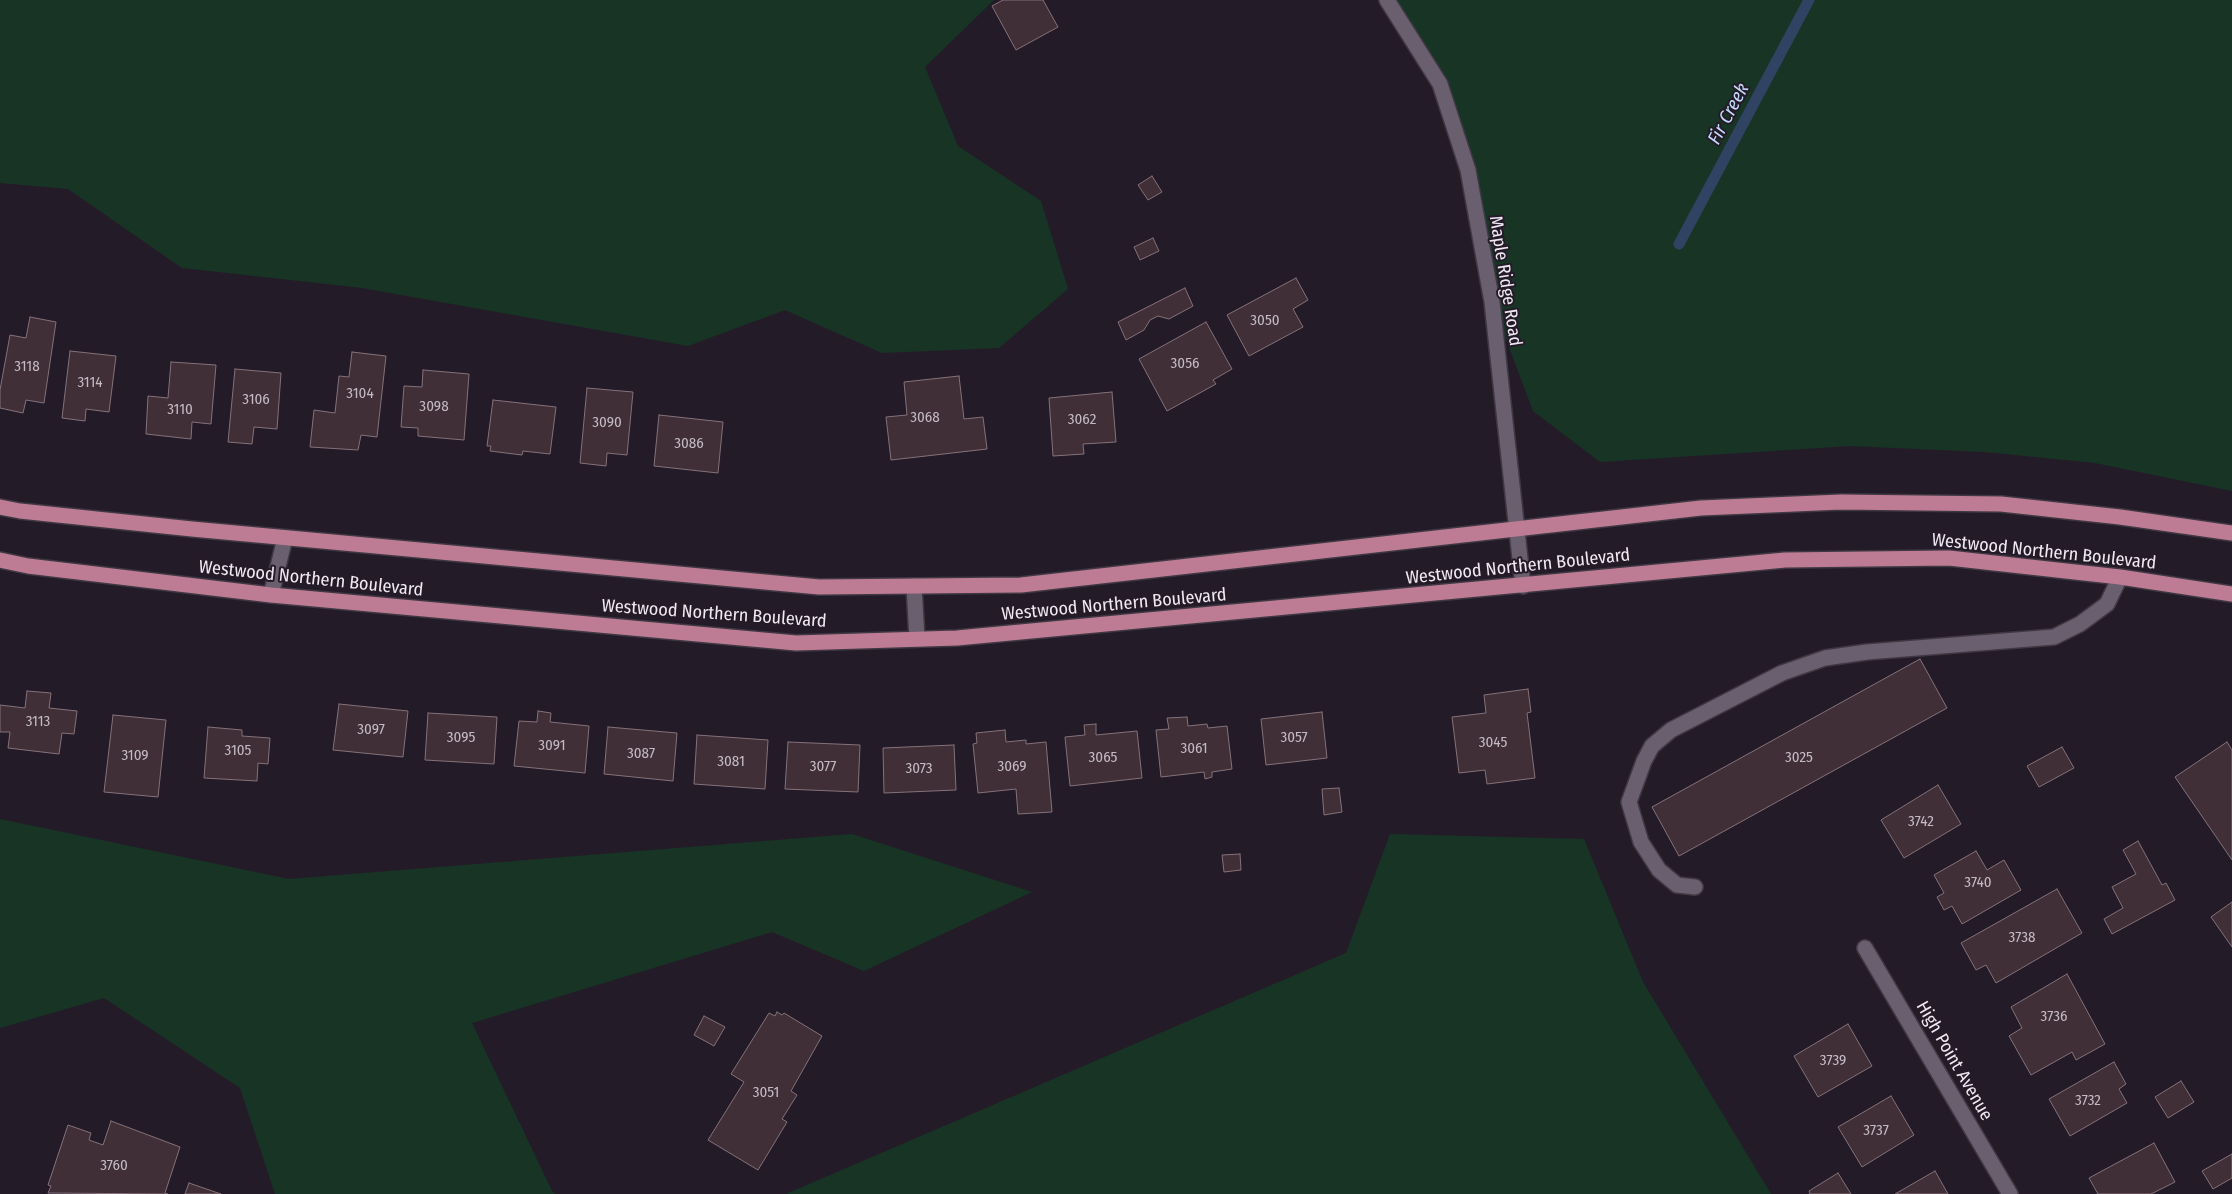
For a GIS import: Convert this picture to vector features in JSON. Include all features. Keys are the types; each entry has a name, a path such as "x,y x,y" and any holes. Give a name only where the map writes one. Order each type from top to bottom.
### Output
{"main road":[{"name":"Westwood Northern Boulevard","path":"0,507 20,511 285,538 819,587 1021,585 1701,508 1850,502 2001,504 2120,517 2232,533"},
{"name":"Westwood Northern Boulevard","path":"0,560 28,566 271,595 796,642 957,638 1785,560 1949,558 2120,577 2232,594"}],"street":[{"name":"Maple Ridge Road","path":"1387,0 1440,84 1468,170 1492,302 1523,586"},
{"path":"271,595 285,538"},
{"path":"1695,887 1677,885 1659,870 1641,842 1629,802 1644,761 1652,746 1671,730 1782,673 1825,658 1867,652 2054,637 2080,624 2107,604 2120,577"},
{"path":"914,586 917,639"},
{"name":"High Point Avenue","path":"1865,948 2010,1194"}],"green space":[{"path":"0,0 994,0 925,67 958,146 1041,201 1068,289 999,348 882,353 785,310 688,346 362,288 182,268 68,189 0,183"},
{"path":"1387,0 2232,0 2232,491 2095,463 1984,452 1850,446 1600,462 1533,411 1492,302 1468,170 1440,84"},
{"path":"0,819 289,879 852,834 1032,892 864,971 772,932 472,1023 555,1194 275,1194 240,1088 104,998 0,1028"},
{"path":"1390,834 1584,839 1643,982 1771,1194 786,1194 1346,953"}],"building":[{"path":"1003,0 1043,0 1058,27 1016,50 992,6"},
{"path":"1152,176 1162,192 1148,200 1138,185"},
{"path":"1153,238 1159,251 1140,260 1134,247"},
{"path":"1296,278 1308,300 1293,309 1303,327 1249,356 1227,315"},
{"path":"1185,288 1193,306 1169,319 1158,316 1150,320 1144,330 1126,340 1118,322"},
{"path":"30,317 56,322 44,403 26,400 23,413 0,408 0,390 10,335 26,338"},
{"path":"1206,322 1232,369 1213,380 1216,384 1167,411 1139,359"},
{"path":"70,351 116,356 109,412 86,409 85,421 62,418"},
{"path":"352,352 386,356 377,437 361,435 358,450 310,447 314,410 335,413 339,376 349,377"},
{"path":"171,362 216,365 211,424 192,422 191,439 146,434 148,396 168,398"},
{"path":"235,369 281,373 277,429 254,427 252,444 228,442"},
{"path":"423,370 469,374 464,440 418,436 418,428 401,427 404,386 422,387"},
{"path":"959,376 964,419 983,417 987,449 891,460 886,417 907,415 904,382"},
{"path":"587,388 633,392 627,455 607,453 606,466 580,463"},
{"path":"1112,392 1116,442 1083,444 1084,454 1053,456 1049,398"},
{"path":"493,400 556,407 550,454 523,451 522,455 490,451 491,446 487,446"},
{"path":"659,415 723,422 718,473 654,466"},
{"path":"1920,659 1947,708 1679,856 1652,807"},
{"path":"1528,689 1531,712 1527,713 1535,778 1487,784 1485,770 1459,773 1452,717 1486,713 1484,695"},
{"path":"27,691 51,693 49,708 77,711 74,734 62,733 59,754 8,748 10,732 0,732 0,705 25,708"},
{"path":"339,704 408,711 403,757 333,750"},
{"path":"538,711 551,713 550,722 589,726 585,773 514,766 519,721 537,722"},
{"path":"1322,712 1327,758 1266,765 1261,719"},
{"path":"428,713 497,717 494,764 425,760"},
{"path":"113,715 166,720 158,797 104,792"},
{"path":"1187,717 1188,726 1207,724 1208,728 1227,726 1232,769 1212,772 1212,777 1205,779 1204,772 1161,777 1156,730 1169,729 1167,718"},
{"path":"1096,724 1096,735 1137,731 1142,778 1070,786 1065,737 1085,735 1084,725"},
{"path":"208,727 242,730 242,736 270,738 268,764 258,763 257,781 204,778"},
{"path":"608,727 677,733 673,781 604,774"},
{"path":"1005,730 1006,742 1026,740 1026,744 1046,742 1052,812 1018,814 1016,789 978,793 973,744 977,743 976,733"},
{"path":"697,735 768,740 765,789 694,784"},
{"path":"788,742 860,745 858,792 785,789"},
{"path":"2227,742 2232,750 2232,860 2175,777"},
{"path":"954,745 956,790 884,793 883,748"},
{"path":"2062,747 2074,768 2039,787 2027,766"},
{"path":"1938,785 1961,824 1904,858 1881,820"},
{"path":"1339,788 1342,812 1324,815 1322,789"},
{"path":"2138,841 2162,885 2166,883 2175,900 2112,934 2104,919 2123,908 2112,887 2136,874 2123,850"},
{"path":"1976,851 1987,870 2004,860 2021,890 1962,924 1952,906 1944,910 1937,897 1944,893 1934,875"},
{"path":"1240,854 1241,870 1224,872 1222,855"},
{"path":"2057,889 2082,933 1996,983 1986,965 1976,970 1961,943"},
{"path":"2232,902 2232,947 2211,917"},
{"path":"2067,974 2105,1044 2076,1060 2072,1052 2031,1075 2009,1036 2022,1028 2011,1007"},
{"path":"777,1012 782,1015 784,1013 822,1036 791,1091 797,1095 782,1119 787,1122 758,1170 708,1140 744,1082 731,1074 769,1013 775,1016"},
{"path":"704,1016 725,1027 714,1046 694,1035"},
{"path":"1848,1024 1872,1066 1818,1097 1794,1056"},
{"path":"2114,1062 2126,1084 2119,1089 2127,1103 2070,1136 2049,1099"},
{"path":"2181,1081 2194,1102 2168,1118 2155,1097"},
{"path":"1891,1096 1914,1135 1862,1167 1838,1127"},
{"path":"111,1121 180,1147 165,1193 168,1194 48,1193 51,1186 48,1185 68,1125 91,1133 89,1140 103,1145"},
{"path":"2154,1143 2175,1182 2151,1194 2098,1194 2089,1178"},
{"path":"2232,1154 2232,1178 2213,1189 2202,1171"},
{"path":"1935,1171 1948,1194 1895,1194"},
{"path":"1838,1173 1851,1194 1810,1194 1809,1191"},
{"path":"189,1183 221,1194 185,1194"}],"waterway":[{"name":"Fir Creek","path":"1679,244 1809,0"}]}
